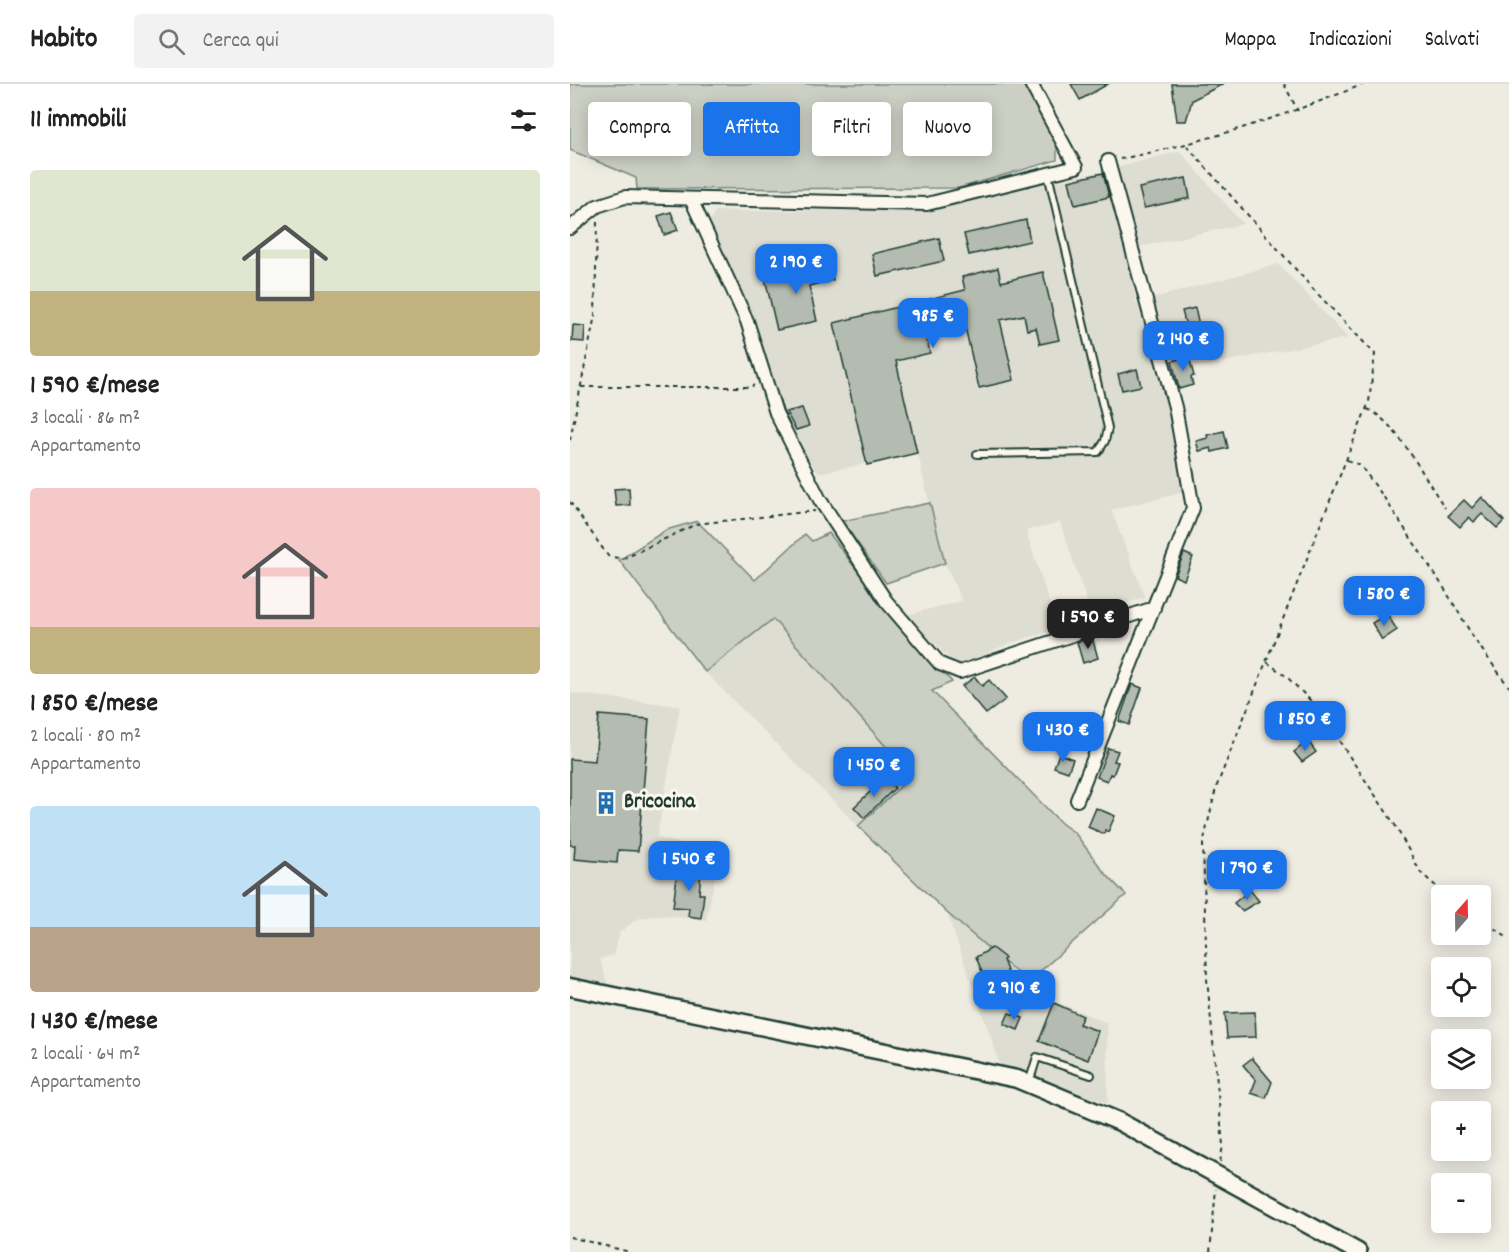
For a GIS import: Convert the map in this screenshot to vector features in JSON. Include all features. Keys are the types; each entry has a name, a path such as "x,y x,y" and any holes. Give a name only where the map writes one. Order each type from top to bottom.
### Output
{"main road":[{"path":"570,987 1005,1076 1029,1084 1120,1122 1358,1252"}],"street":[{"path":"570,228 597,206 625,197 927,204 1076,167 1031,84"},
{"path":"1077,801 1193,508 1175,406 1108,161"},
{"path":"691,199 747,321 776,413 827,510 886,601 940,663 960,672 1154,608"}],"lane":[{"path":"976,454 1098,452 1105,441 1108,428 1047,174"},
{"path":"1029,1084 1037,1058 1091,1075"}],"path":[{"path":"1284,84 1298,111"},
{"path":"1108,161 1187,146 1298,111 1364,84"},
{"path":"1187,146 1314,290 1375,354 1367,409 1216,788 1203,844 1207,979 1223,1145 1210,1252"},
{"path":"570,441 595,315 597,206"},
{"path":"581,387 751,387 765,379"},
{"path":"1367,409 1377,412 1390,424 1445,508"},
{"path":"1347,460 1360,465 1383,496 1444,588 1475,640 1509,687"},
{"path":"570,502 608,556 623,559 696,524 827,510"},
{"path":"1267,662 1287,677 1316,706 1395,825 1421,873 1435,885"},
{"path":"1491,926 1509,939"},
{"path":"570,1238 630,1252"}],"shaded area":[{"path":"570,84 1023,84 1057,145 1057,160 959,188 637,189 636,178 570,150"},
{"path":"1180,151 1243,224 1126,250 1136,303 1278,264 1348,338 1160,374 1185,492 1111,510 1145,597 1091,614 1060,522 1026,531 1058,629 1010,643 957,666 905,615 962,601 941,555 918,454 818,473 791,432 766,356 706,228 715,211 927,210 1108,170"},
{"path":"930,503 945,563 886,583 842,521"},
{"path":"697,521 755,580 805,534 812,541 829,533 874,593 952,682 932,691 1061,823 1075,833 1104,872 1126,895 1028,982 947,913 858,826 912,776 773,619 705,672 619,560 666,530"},
{"path":"773,618 912,776 858,826 705,672"},
{"path":"570,693 680,706 657,837 720,854 706,920 658,915 637,919 620,932 614,955 600,959 609,989 570,979"},
{"path":"947,913 1047,998 1107,1023 1108,1103 1001,1067"}],"building":[{"path":"1071,84 1108,84 1080,100"},
{"path":"1172,84 1223,84 1192,100 1186,121 1177,121"},
{"path":"1103,173 1109,197 1075,205 1069,181"},
{"path":"1186,178 1190,198 1144,208 1139,188"},
{"path":"671,212 678,230 664,235 658,216"},
{"path":"1026,220 1030,241 969,255 964,234"},
{"path":"939,238 944,261 877,276 872,254"},
{"path":"830,263 833,280 809,286 817,321 777,330 765,278"},
{"path":"998,268 1001,282 1043,272 1059,340 1040,344 1036,328 1027,330 1024,315 1000,320 1014,380 979,388 965,327 926,336 930,353 896,361 917,453 867,465 834,323 965,290 962,277"},
{"path":"1195,308 1199,326 1187,329 1182,311"},
{"path":"573,325 585,326 584,342 572,341"},
{"path":"1189,357 1194,376 1191,377 1193,385 1179,389 1172,361"},
{"path":"1137,369 1141,386 1122,390 1118,374"},
{"path":"802,408 809,426 796,430 786,412"},
{"path":"1224,431 1228,448 1212,452 1211,448 1199,451 1196,441 1208,438 1207,435"},
{"path":"629,488 630,505 616,506 614,489"},
{"path":"1482,497 1504,521 1497,528 1482,514 1474,522 1469,517 1460,527 1448,516 1464,500 1472,508"},
{"path":"1184,553 1193,557 1184,580 1175,576"},
{"path":"1387,614 1397,630 1382,640 1372,623"},
{"path":"1092,637 1098,658 1083,663 1077,642"},
{"path":"975,677 982,686 989,680 1006,699 986,714 962,686"},
{"path":"1132,684 1142,688 1129,725 1119,721"},
{"name":"Bricocina","path":"599,715 649,719 638,851 618,850 617,863 574,859 575,845 570,845 570,759 595,761"},
{"path":"1308,741 1316,752 1302,762 1294,752"},
{"path":"1108,748 1118,751 1114,761 1118,762 1113,775 1110,774 1107,781 1097,777"},
{"path":"1059,754 1073,759 1068,772 1054,767"},
{"path":"885,778 895,788 864,818 854,807"},
{"path":"1096,808 1115,816 1108,832 1105,830 1104,834 1088,827"},
{"path":"678,868 701,871 699,894 704,894 701,918 688,916 689,908 673,907"},
{"path":"1250,890 1259,901 1242,911 1234,903"},
{"path":"992,948 1005,958 1003,960 1014,989 993,998 976,957"},
{"path":"1054,1003 1083,1016 1079,1024 1098,1031 1088,1060 1039,1041"},
{"path":"1255,1012 1256,1037 1227,1038 1225,1013"},
{"path":"1009,1013 1023,1018 1018,1030 1004,1024"},
{"path":"1252,1058 1272,1082 1266,1098 1251,1093 1256,1080 1243,1065"}],"place":[{"name":"Bricocina","path":"606,803"}]}
